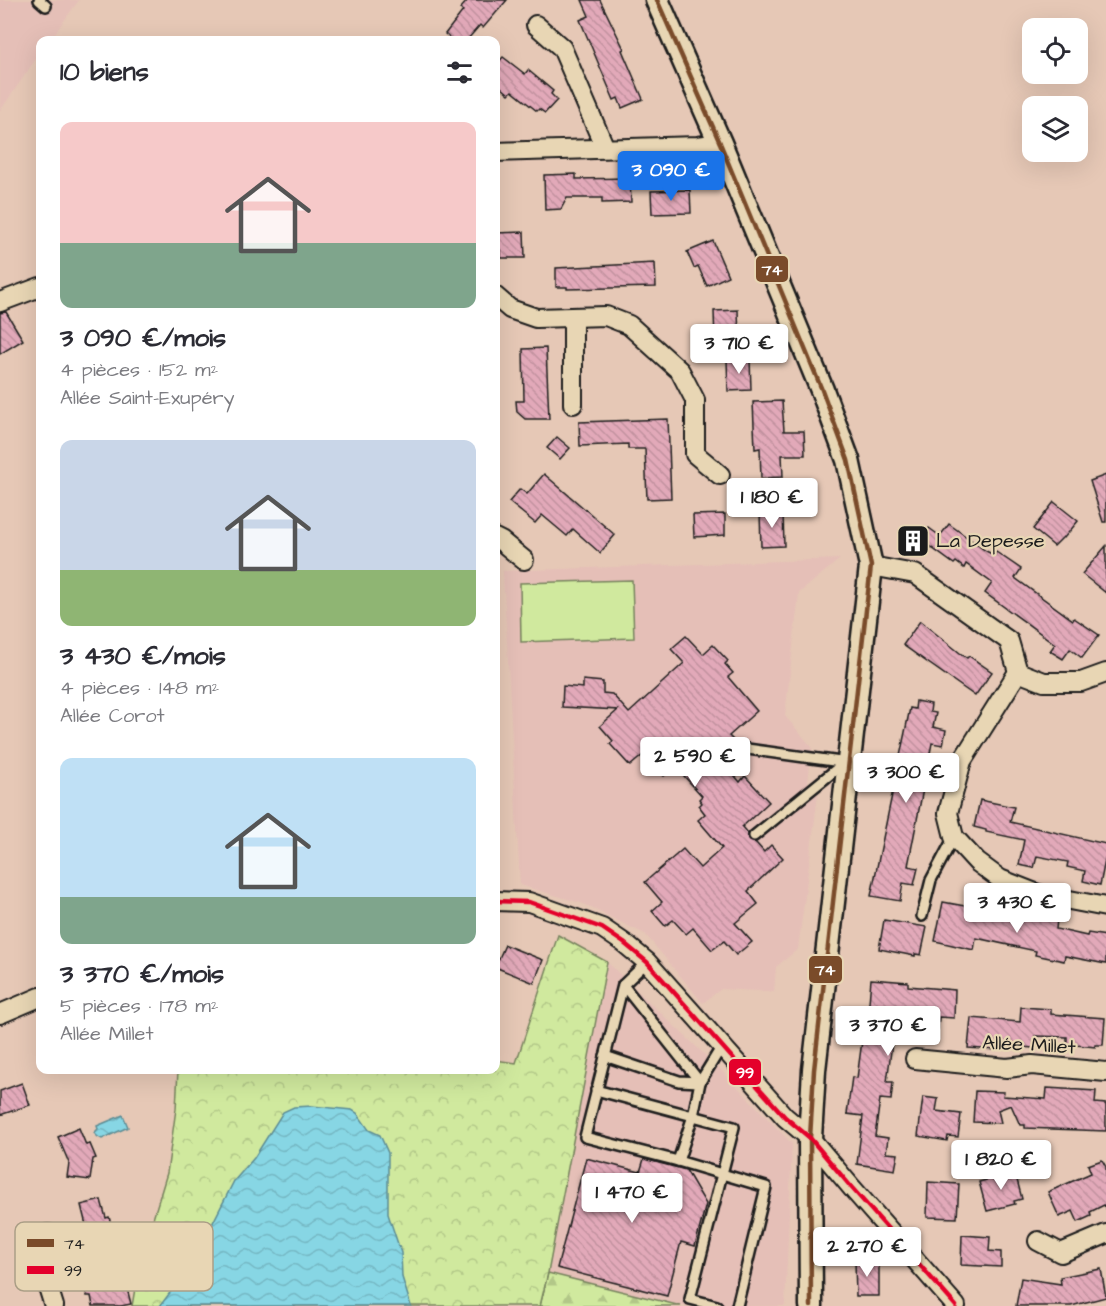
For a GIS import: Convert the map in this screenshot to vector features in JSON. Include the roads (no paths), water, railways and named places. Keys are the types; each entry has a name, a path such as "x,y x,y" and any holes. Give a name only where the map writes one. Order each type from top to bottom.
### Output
{"street":[{"path":"657,0 720,143 822,390 848,460 871,566 814,1070 810,1138 811,1306"},
{"path":"536,25 562,48 605,148"},
{"path":"500,152 698,146 720,143"},
{"path":"0,302 36,288"},
{"path":"500,300 510,309 536,318 606,316 629,325 680,371 695,400 695,454 720,476"},
{"path":"573,317 573,404"},
{"path":"500,540 524,561"},
{"path":"871,566 915,574 1009,641 1018,672 962,761 948,813 954,837 977,862 1000,879 1038,894 1106,907"},
{"path":"1018,672 1044,682 1081,682 1106,672"},
{"path":"500,901 529,902 602,928 647,962 785,1117 810,1138 956,1306"},
{"path":"0,1014 36,1000"},
{"name":"Allée Millet","path":"915,1059 1007,1068 1032,1065 1106,1072"},
{"path":"1038,1241 1061,1253 1106,1234"},
{"path":"49,1291 54,1306"}],"lane":[{"path":"740,748 847,763"},
{"path":"754,836 847,763"},
{"path":"922,916 931,880 954,837"},
{"path":"647,962 623,985 585,1137 766,1187 737,1306"},
{"path":"623,985 700,1082"},
{"path":"678,1161 693,1116 700,1082 722,1046"},
{"path":"605,1056 680,1081 700,1082"},
{"path":"596,1090 734,1127 690,1299 717,1306"}],"water":[{"path":"312,1106 352,1110 357,1113 369,1130 380,1135 388,1153 388,1214 401,1253 402,1277 411,1306 160,1306 171,1291 213,1291 213,1222 234,1181 254,1158 283,1112 294,1107"},
{"path":"123,1115 128,1127 102,1139 94,1133 98,1129 97,1126"}],"place":[{"name":"La Depesse","path":"913,541"}]}
